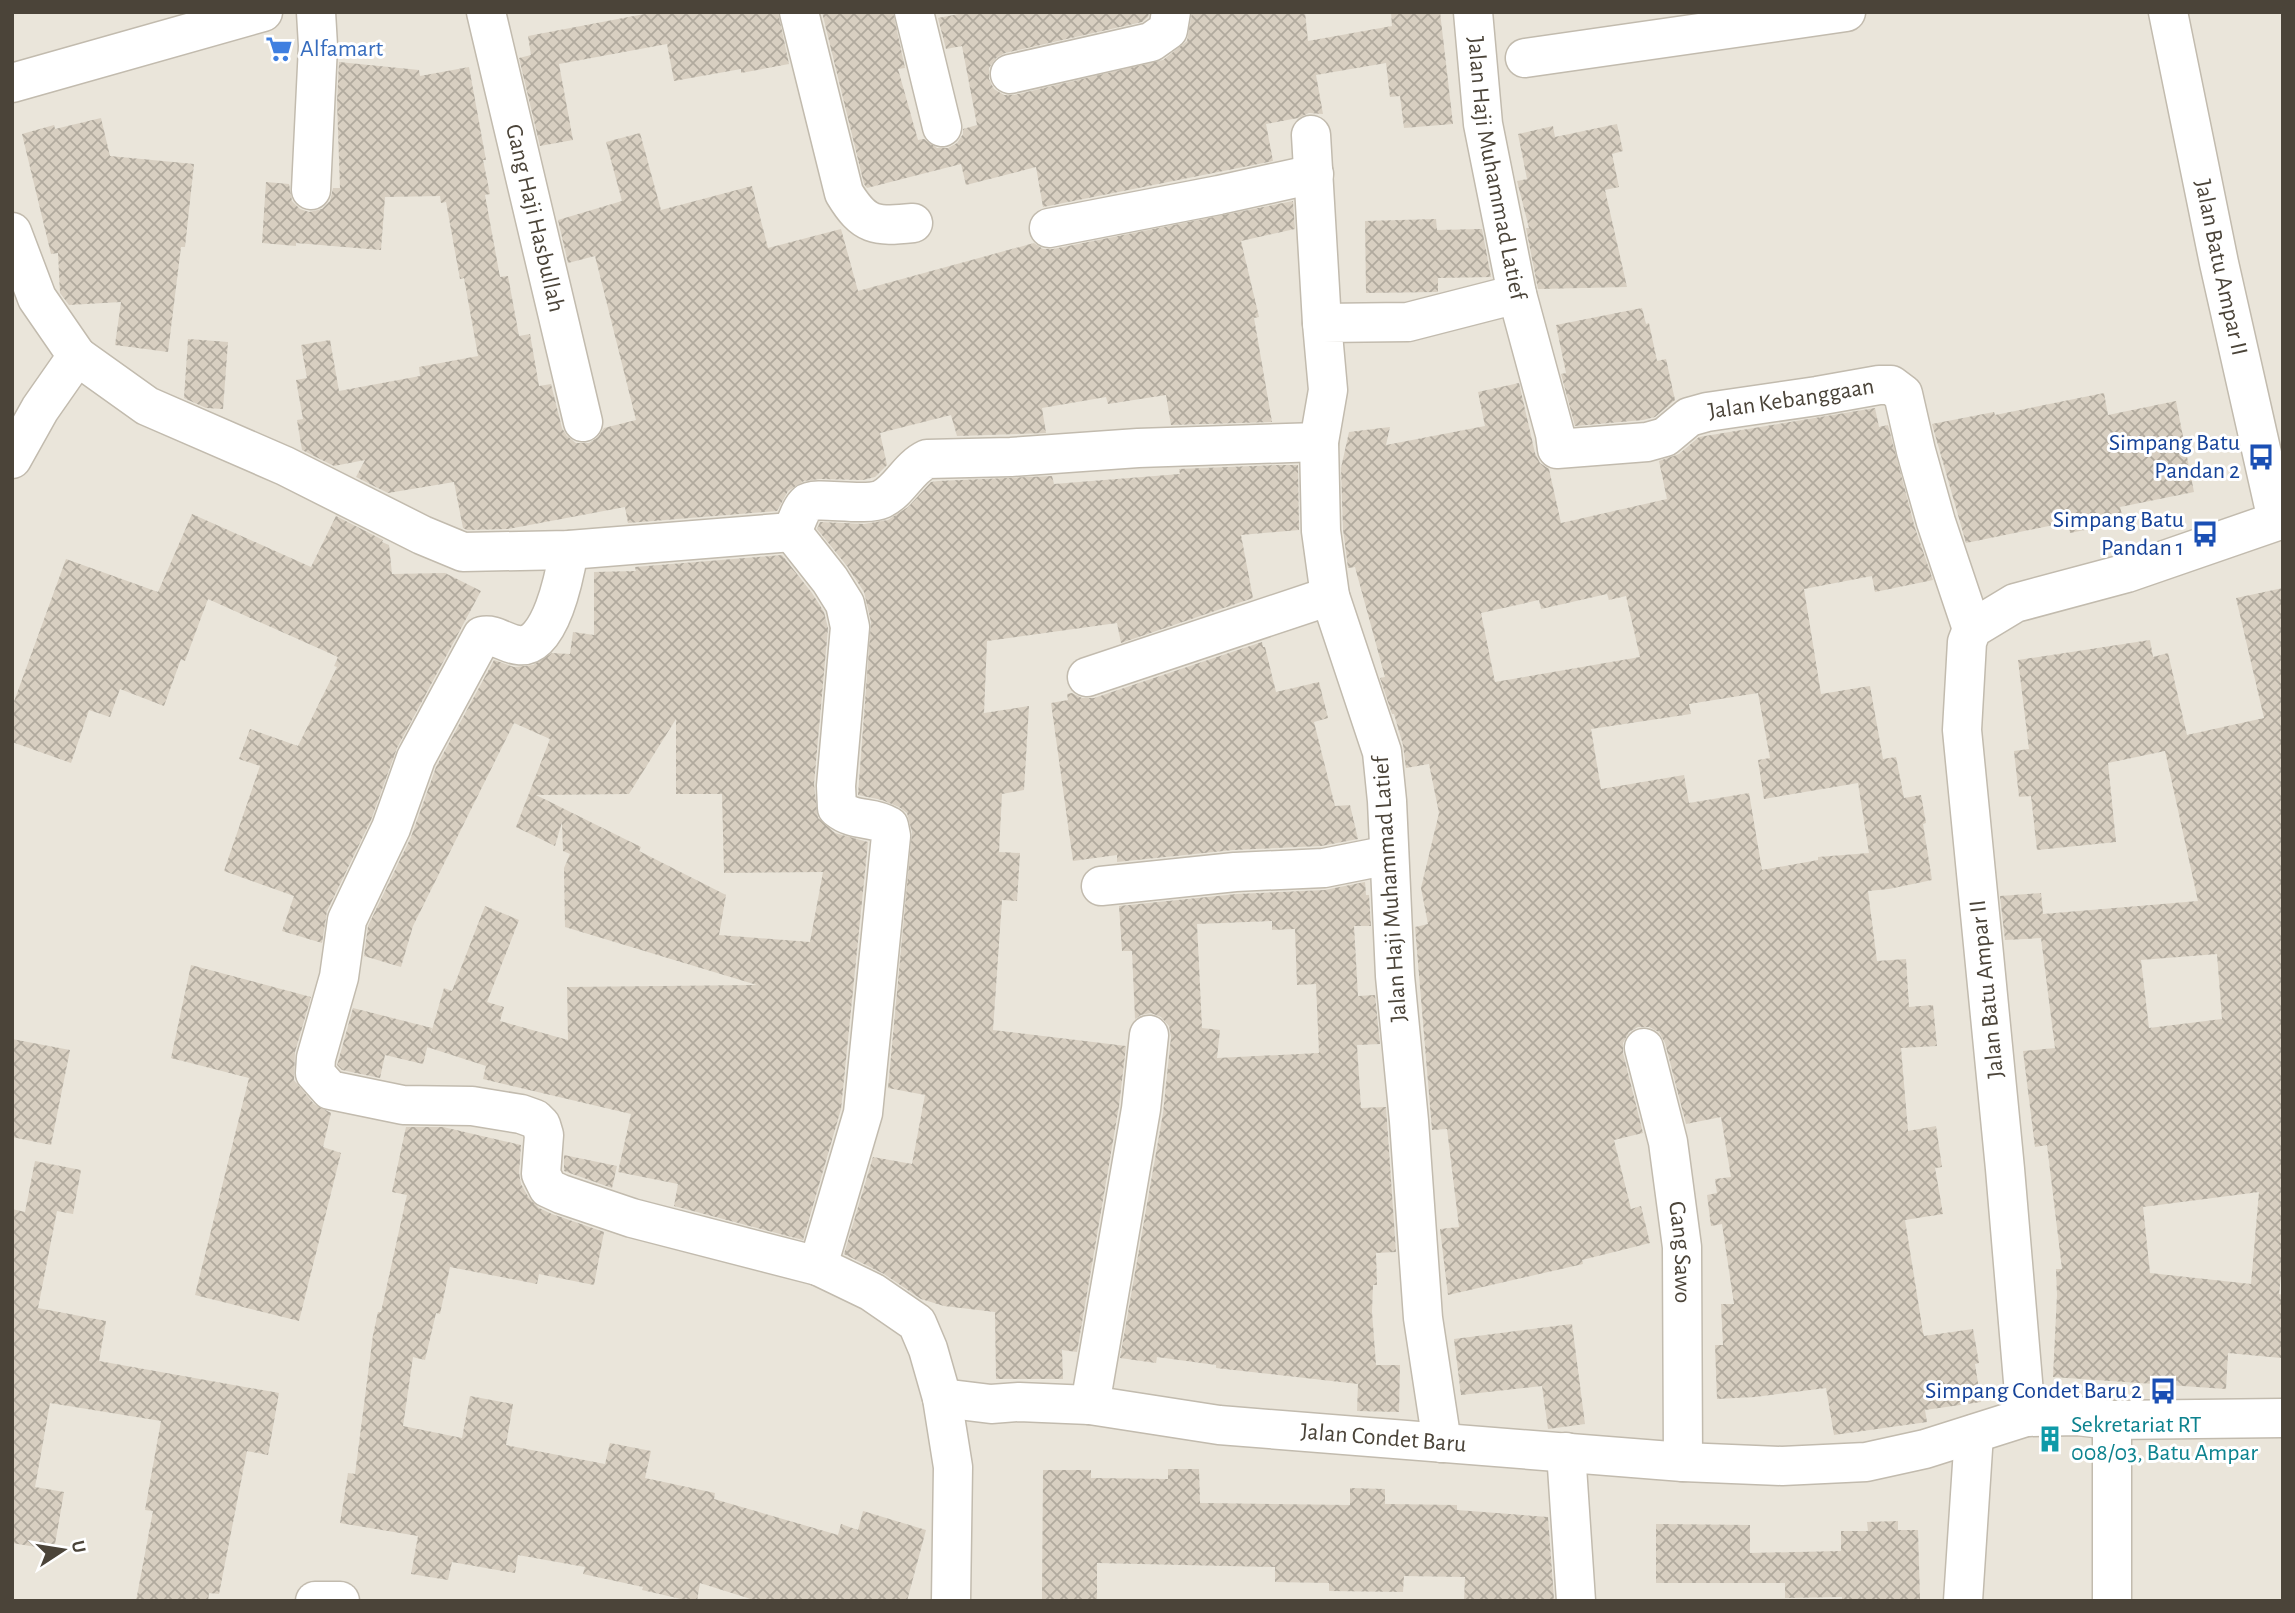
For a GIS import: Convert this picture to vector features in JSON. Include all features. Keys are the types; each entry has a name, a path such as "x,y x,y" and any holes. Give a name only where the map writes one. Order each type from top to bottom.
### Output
{"street":[{"path":"12,83 262,12"},
{"path":"311,190 318,46 316,12"},
{"name":"Gang Haji Hasbullah","path":"486,12 583,422"},
{"path":"799,12 845,193 856,212 872,222 895,225 912,223"},
{"path":"914,12 942,127"},
{"path":"1010,74 1151,42 1168,30 1171,12"},
{"name":"Jalan Haji Muhammad Latief","path":"1442,1443 1423,1318 1409,1121 1395,976 1381,752 1330,596 1321,531 1320,442 1328,390 1322,323 1408,322 1517,294 1483,124 1473,12"},
{"path":"1525,58 1846,12"},
{"name":"Jalan Batu Ampar II","path":"2026,1418 2005,1169 1962,730 1967,642 1972,629 2015,603 2127,573 2280,520 2219,263 2168,12"},
{"path":"1311,135 1322,323"},
{"path":"1049,228 1314,174"},
{"path":"12,232 37,298 77,356 147,406 285,466 422,535 463,552 569,550 792,532"},
{"name":"Jalan Kebanggaan","path":"1517,294 1557,449 1647,442 1665,437 1683,421 1707,412 1879,385 1891,385 1900,391 1936,522 1972,629"},
{"path":"12,458 40,409 77,356"},
{"path":"792,532 804,508 813,500 875,501 885,497 916,464 927,459 1320,442"},
{"path":"792,532 830,580 845,604 849,627 836,786 837,808 848,816 881,821 889,826 891,836 863,1113 818,1266"},
{"path":"569,550 558,603 546,626 530,643 519,646 489,635 482,636 416,758 391,828 347,920 339,977 316,1058 315,1073 330,1090 403,1105 472,1106 535,1119 541,1125 544,1135 541,1174 548,1188 561,1195 632,1218 818,1266 872,1292 917,1323 928,1349 942,1398 953,1467 951,1601"},
{"path":"1087,677 1330,596"},
{"path":"1101,886 1236,872 1324,868 1389,855"},
{"path":"1090,1405 1141,1109 1149,1035"},
{"name":"Gang Sawo","path":"1644,1048 1668,1142 1682,1247 1683,1462"},
{"name":"Jalan Condet Baru","path":"942,1398 991,1404 1019,1402 1090,1405 1219,1425 1683,1462 1782,1466 1866,1462 1924,1449 2026,1418"},
{"path":"2026,1418 2283,1418"},
{"path":"2112,1420 2112,1601"},
{"path":"1963,1601 1974,1434"},
{"path":"1566,1452 1576,1601"},
{"path":"315,1601 340,1601"}],"shaded area":[{"path":"12,12 2283,12 2283,1601 12,1601"}],"building":[{"path":"655,12 778,12 789,64 674,81 667,44 559,64 573,140 540,146 519,58 531,55 528,36"},
{"path":"822,12 893,12 905,68 898,69 918,140 924,139 937,148 948,148 957,143 963,129 977,125 962,46 946,49 938,18 969,12 1149,12 1142,22 1005,53 996,58 989,68 989,79 994,89 1004,95 1014,95 1163,60 1187,41 1192,12 1305,12 1308,41 1392,26 1391,12 1440,12 1453,124 1404,128 1400,96 1390,97 1386,63 1316,75 1323,114 1309,113 1298,118 1266,124 1273,161 1043,207 1036,167 966,185 961,164 867,188"},
{"path":"339,62 419,70 420,76 469,67 486,160 483,160 490,194 485,195 500,277 508,276 519,336 530,334 539,386 551,384 562,428 576,443 589,443 598,437 604,428 636,420 595,256 568,263 558,220 622,201 606,142 640,133 661,210 752,186 768,248 841,229 858,291 1034,243 1043,249 1053,249 1293,201 1295,229 1241,241 1259,317 1254,318 1272,422 1171,425 1166,395 1108,404 1106,397 1042,408 1046,433 957,436 951,415 880,433 887,465 875,477 863,480 804,481 788,491 777,511 628,523 625,507 508,529 467,530 463,528 454,482 388,493 356,477 365,460 334,466 302,450 297,420 303,419 296,380 307,378 301,345 330,340 339,391 420,376 419,367 478,356 464,278 460,279 446,202 441,203 440,196 385,197 381,250 262,243 266,182 289,184 292,201 300,209 309,212 322,209 330,201 333,188 340,188 337,102"},
{"path":"101,118 110,156 194,164 185,247 181,247 168,352 115,345 121,302 69,305 60,293 58,253 51,254 22,134 54,125 55,129"},
{"path":"1617,124 1623,151 1612,154 1619,187 1605,190 1627,287 1538,289 1526,228 1529,228 1517,181 1527,179 1518,134 1553,126 1555,137"},
{"path":"1436,219 1437,230 1482,229 1491,277 1438,278 1438,292 1366,293 1365,221"},
{"path":"1642,308 1646,324 1649,323 1657,361 1666,359 1675,400 1655,417 1575,426 1561,374 1566,373 1556,325"},
{"path":"188,339 228,342 223,409 206,408 184,398"},
{"path":"1519,383 1535,453 1540,463 1549,469 1561,523 1667,499 1659,461 1679,454 1699,437 1875,408 1879,427 1888,425 1915,528 1933,580 1875,592 1872,576 1804,589 1821,694 1870,686 1883,759 1896,757 1904,798 1921,795 1932,880 1868,891 1877,961 1906,959 1909,1007 1933,1005 1937,1046 1901,1048 1908,1131 1936,1126 1942,1167 1935,1168 1943,1214 1905,1220 1923,1332 1924,1336 1973,1329 1979,1363 1975,1364 1981,1402 1925,1410 1927,1422 1834,1435 1826,1388 1717,1399 1715,1345 1723,1345 1721,1304 1734,1304 1722,1224 1711,1226 1707,1195 1717,1193 1715,1179 1731,1177 1721,1117 1686,1124 1665,1043 1659,1032 1649,1027 1638,1027 1629,1032 1623,1043 1623,1053 1643,1133 1614,1140 1631,1209 1641,1206 1650,1243 1582,1260 1583,1264 1448,1295 1440,1229 1459,1227 1447,1129 1432,1130 1415,927 1428,924 1421,888 1439,813 1429,764 1406,768 1403,745 1380,678 1385,677 1355,567 1348,568 1343,529 1341,468 1349,432 1390,427 1386,445 1485,426 1478,392","holes":["1607,594 1609,600 1626,596 1640,657 1495,682 1481,613 1539,600 1541,609","1758,693 1770,758 1758,760 1764,799 1858,783 1869,853 1818,857 1818,860 1762,870 1749,793 1689,803 1684,775 1601,789 1591,729 1691,714 1689,704"]},
{"path":"2104,393 2108,415 2176,401 2194,492 2120,507 2124,522 2070,533 2068,522 1966,543 1932,424 1994,412 1995,415"},
{"path":"1298,465 1299,530 1241,535 1253,598 1121,643 1117,623 987,641 984,713 1029,706 1024,790 1002,794 999,852 1020,853 1017,901 1002,900 993,1030 1126,1046 1119,1106 1077,1352 1062,1350 1063,1379 996,1379 995,1312 944,1306 921,1299 884,1274 844,1254 873,1157 912,1164 925,1095 888,1088 912,832 907,813 899,807 858,795 871,622 864,592 817,529 820,522 864,524 888,520 908,507 931,482 938,481 1052,476 1054,484 1180,474 1179,469"},
{"path":"192,514 311,567 336,516 389,545 392,574 445,573 481,591 397,748 371,820 327,911 322,943 282,931 294,896 224,871 260,766 239,759 250,729 298,746 337,667 334,666 338,657 208,599 185,661 181,659 164,706 120,689 110,717 89,710 71,763 12,742 12,707 66,559 158,592"},
{"path":"782,555 824,612 828,628 814,784 818,818 835,833 868,842 841,1109 803,1240 674,1206 678,1184 618,1172 631,1114 483,1079 486,1066 427,1047 444,988 452,991 485,906 519,920 487,1002 504,1007 500,1021 568,1040 567,987 757,985 565,927 564,868 570,854 563,851 562,822 555,846 516,827 550,739 514,723 413,926 401,967 364,956 368,926 411,837 436,767 494,660 514,667 533,665 552,653 570,654 573,632 594,635 594,572 636,571 635,567","holes":["676,719 676,794 722,794 724,873 823,872 810,942 719,935 726,895 639,851 641,847 536,795 629,794"]},
{"path":"2283,588 2283,1257 2279,1294 2283,1295 2281,1358 2228,1353 2226,1389 2053,1377 2056,1269 2062,1269 2047,1145 2035,1147 2023,1051 2055,1048 2041,938 2005,940 2000,896 2041,893 2043,914 2198,901 2165,751 2108,763 2116,842 2037,850 2031,796 2019,797 2014,751 2029,749 2018,660 2150,640 2153,657 2168,653 2187,735 2264,718 2236,598","holes":["2217,954 2222,1019 2149,1028 2141,960","2259,1192 2251,1284 2150,1273 2143,1207"]},
{"path":"1262,642 1276,692 1319,682 1328,718 1314,722 1335,806 1350,805 1358,839 1321,846 1233,850 1117,862 1117,855 1073,861 1051,703 1068,700 1067,694 1072,693 1082,698 1094,698"},
{"path":"1365,882 1366,895 1369,895 1371,926 1354,926 1358,996 1375,995 1380,1044 1357,1045 1361,1108 1386,1107 1396,1252 1376,1253 1377,1285 1373,1285 1372,1312 1376,1365 1400,1365 1399,1412 1357,1411 1358,1384 1216,1368 1216,1365 1157,1357 1156,1363 1120,1358 1163,1113 1171,1037 1169,1026 1161,1017 1151,1013 1135,1019 1132,951 1122,951 1119,906 1237,894 1325,890","holes":["1272,921 1272,930 1295,929 1297,985 1316,984 1319,1053 1217,1058 1220,1030 1202,1028 1197,924"]},
{"path":"191,965 311,997 295,1052 294,1080 314,1104 331,1113 323,1147 341,1153 299,1321 195,1295 249,1078 171,1058"},
{"path":"353,1008 432,1028 423,1064 385,1055 380,1078 342,1070 337,1065"},
{"path":"12,1039 70,1050 51,1145 12,1137"},
{"path":"406,1127 443,1127 521,1145 519,1173 521,1184 529,1198 539,1208 552,1214 604,1232 594,1285 539,1274 537,1284 450,1267 440,1314 436,1313 425,1360 413,1357 403,1426 462,1438 470,1396 513,1404 506,1445 605,1464 610,1443 651,1451 645,1478 715,1493 714,1499 838,1535 841,1524 858,1530 863,1511 926,1530 907,1601 757,1601 700,1583 697,1601 690,1601 583,1574 585,1567 518,1555 515,1573 452,1562 448,1580 411,1574 418,1536 340,1523 348,1473 355,1474 373,1335 378,1312 381,1312 407,1195 392,1192"},
{"path":"564,1155 617,1166 612,1188 564,1171"},
{"path":"35,1161 81,1170 73,1214 57,1211 38,1308 106,1321 99,1361 279,1393 268,1455 247,1451 219,1594 209,1593 208,1601 136,1601 153,1511 145,1510 161,1421 50,1403 35,1487 64,1492 54,1550 12,1543 12,1209 25,1212"},
{"path":"1572,1324 1585,1424 1548,1429 1542,1386 1461,1395 1454,1339"},
{"path":"1168,1469 1199,1469 1200,1503 1350,1505 1350,1488 1385,1489 1385,1504 1457,1505 1457,1510 1548,1517 1554,1599 1464,1601 1465,1577 1404,1576 1403,1592 1329,1591 1329,1583 1275,1582 1275,1567 1097,1563 1097,1601 1042,1601 1043,1470 1091,1470 1091,1478 1168,1479"},
{"path":"1898,1521 1898,1530 1918,1530 1920,1601 1842,1601 1842,1597 1785,1598 1785,1583 1656,1583 1656,1524 1750,1525 1750,1553 1841,1551 1841,1531 1868,1531 1867,1522"}],"place":[{"name":"Alfamart","path":"279,49"},
{"name":"Simpang Batu Pandan 2","path":"2261,457"},
{"name":"Simpang Batu Pandan 1","path":"2205,534"},
{"name":"Simpang Condet Baru 2","path":"2163,1391"},
{"name":"Sekretariat RT 008/03, Batu Ampar","path":"2050,1439"}]}
